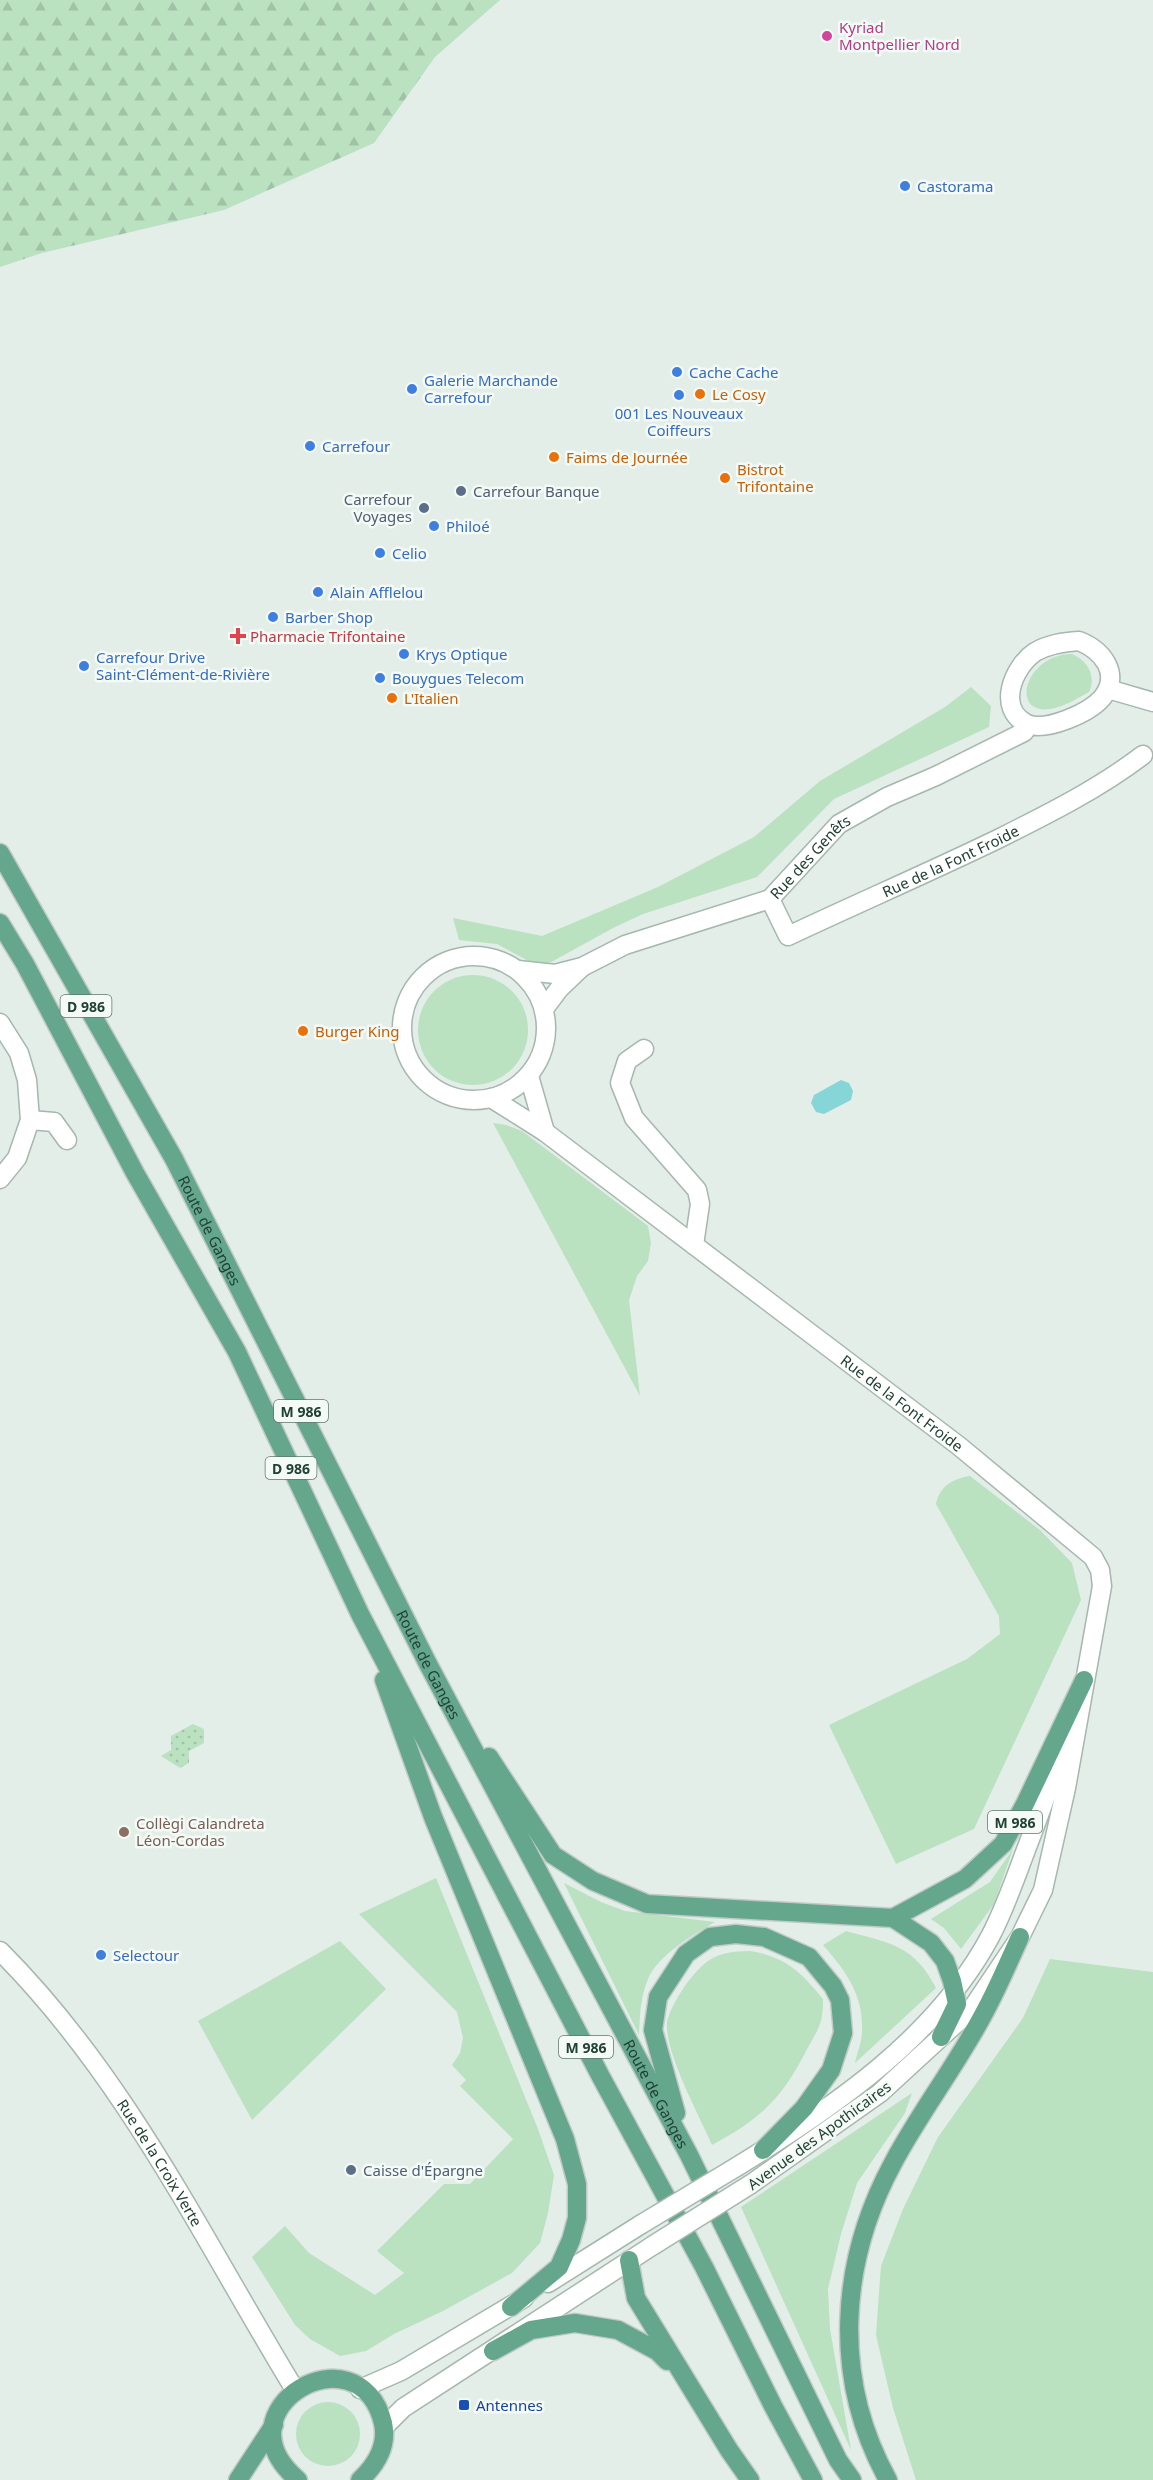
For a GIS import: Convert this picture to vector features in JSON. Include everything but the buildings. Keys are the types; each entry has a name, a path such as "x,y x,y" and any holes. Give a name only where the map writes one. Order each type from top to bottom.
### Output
{"main road":[{"name":"Route de Ganges","path":"0,853 174,1159 428,1664 690,2155 833,2450 852,2480"},
{"name":"D 986","path":"0,923 135,1173 237,1352 360,1614"},
{"path":"360,1614 433,1817 565,2139 577,2184 577,2218 571,2240 559,2266 511,2307"},
{"name":"M 986","path":"360,1614 601,2077 704,2266 773,2406 813,2480"},
{"name":"M 986","path":"428,1664 553,1855 593,1881 647,1904 893,1918 966,1880 1003,1844 1025,1804 1084,1680"},
{"path":"893,1918 931,1943 945,1961 957,2004 942,2037"},
{"name":"M 986","path":"690,2155 662,2068 653,2030 658,1997 686,1954 710,1937 736,1934 764,1937 809,1958 833,1986 840,2000 843,2033 831,2070 804,2108 763,2150"},
{"path":"888,2480 873,2452 857,2404 850,2354 849,2302 855,2258 868,2216 892,2163 983,2016 1020,1937"},
{"path":"629,2260 636,2298 687,2383 750,2480"},
{"path":"493,2351 531,2330 575,2323 618,2330 657,2351 687,2383"},
{"path":"298,2480 287,2471 278,2457 273,2442 274,2425 278,2412 285,2400 307,2383 321,2379 335,2379 360,2389 371,2399 384,2427 384,2442 379,2457 371,2470 360,2480"},
{"path":"238,2480 274,2425"}],"street":[{"path":"1079,641 1092,646 1101,653 1106,661 1109,680 1102,698 1072,718 1049,724 1029,725 1016,717 1011,705 1013,680 1024,661 1048,646 1062,642 1079,641"},
{"path":"1107,688 1153,702"},
{"name":"Rue des Genêts","path":"518,970 555,974 582,967 625,945 770,899 839,825 887,797 946,771 1024,732 1029,725"},
{"name":"Rue de la Font Froide","path":"770,899 788,936 922,876 1070,804 1111,780 1143,756"},
{"path":"472,956 496,959 518,970 535,986 544,1009 546,1033 541,1056 528,1076 510,1091 490,1098 469,1101 446,1095 426,1082 412,1067 403,1044 401,1024 405,1003 415,985 430,970 448,960 472,956"},
{"name":"Rue des Genêts","path":"544,1009 559,989 582,967"},
{"path":"0,1023 20,1053 27,1080 30,1120 17,1158 0,1179"},
{"path":"644,1049 627,1061 620,1083 634,1118 697,1190 700,1204 694,1245"},
{"path":"528,1076 544,1131"},
{"name":"Rue de la Font Froide","path":"490,1098 544,1131 959,1446 1093,1557 1100,1570"},
{"path":"30,1120 54,1122 68,1140"},
{"name":"Avenue des Apothicaires","path":"360,2389 401,2371 511,2307 646,2235 880,2093 971,2010 1020,1937 1043,1890 1066,1788 1102,1586 1100,1570"},
{"name":"Avenue des Apothicaires","path":"744,2175 763,2150 867,2078 900,2049 954,1990 991,1935 1013,1885 1051,1782 1084,1680"},
{"name":"Rue de la Croix Verte","path":"0,1950 28,1979 79,2040 141,2131 296,2390"},
{"name":"Avenue des Apothicaires","path":"384,2427 403,2408 629,2260 646,2235"}],"green space":[{"path":"0,0 500,0 435,57 374,143 224,210 42,253 0,267"},
{"path":"1072,654 1082,660 1089,669 1092,680 1089,692 1065,705 1050,709 1037,708 1030,703 1027,694 1028,684 1034,673 1043,663 1056,657"},
{"path":"971,687 991,706 989,727 834,799 757,877 643,914 544,966 534,964 497,944 459,940 453,918 542,936 658,887 754,837 820,781 945,707"},
{"path":"473,975 494,979 512,991 524,1009 528,1030 524,1051 512,1069 494,1081 473,1085 452,1081 434,1069 422,1051 418,1030 422,1009 434,991 452,979"},
{"path":"493,1123 522,1131 648,1226 651,1243 648,1261 637,1276 629,1300 640,1396"},
{"path":"970,1476 1040,1530 1072,1563 1081,1600 974,1829 896,1864 829,1725 967,1659 1000,1634 999,1616 936,1504 940,1492 948,1484"},
{"path":"193,1724 204,1729 204,1743 189,1751 189,1763 180,1768 161,1756 171,1750 171,1736"},
{"path":"1013,1849 994,1904 961,1949 944,1928 931,1919 990,1882"},
{"path":"436,1878 538,2129 554,2175 548,2213 540,2243 512,2273 443,2311 394,2334 366,2351 340,2356 310,2339 295,2325 252,2257 285,2226 309,2253 375,2295 404,2273 377,2251 444,2184 470,2184 513,2139 460,2086 466,2080 452,2065 460,2053 463,2038 457,2012 359,1914"},
{"path":"564,1883 601,1902 625,1911 715,1922 677,1946 653,1970 643,1993 639,2035"},
{"path":"846,1931 888,1943 909,1954 928,1974 936,1988 855,2063 862,2035 860,2006 846,1974 823,1945"},
{"path":"340,1941 386,1989 252,2120 198,2021"},
{"path":"749,1951 773,1957 799,1973 823,1999 822,2015 819,2027 797,2068 768,2107 729,2136 712,2145 677,2068 667,2024 669,2014 684,1987 701,1967 721,1955"},
{"path":"1050,1959 1153,1972 1153,2480 916,2480 893,2408 876,2335 881,2266 903,2209 938,2137 1023,2018"},
{"path":"912,2093 905,2113 857,2183 841,2234 828,2289 830,2329 851,2450 741,2207"},
{"path":"328,2402 346,2408 354,2416 360,2434 354,2452 346,2460 328,2466 310,2460 302,2452 296,2434 302,2416 310,2408"}],"water":[{"path":"841,1080 849,1083 853,1091 851,1100 824,1114 816,1112 811,1103 814,1095"}],"place":[{"name":"Kyriad Montpellier Nord","path":"827,36"},
{"name":"Castorama","path":"905,186"},
{"name":"Cache Cache","path":"677,372"},
{"name":"Galerie Marchande Carrefour","path":"412,389"},
{"name":"Le Cosy","path":"700,394"},
{"name":"001 Les Nouveaux Coiffeurs","path":"679,395"},
{"name":"Carrefour","path":"310,446"},
{"name":"Faims de Journée","path":"554,457"},
{"name":"Bistrot Trifontaine","path":"725,478"},
{"name":"Carrefour Banque","path":"461,491"},
{"name":"Carrefour Voyages","path":"424,508"},
{"name":"Philoé","path":"434,526"},
{"name":"Celio","path":"380,553"},
{"name":"Alain Afflelou","path":"318,592"},
{"name":"Barber Shop","path":"273,617"},
{"name":"Pharmacie Trifontaine","path":"238,636"},
{"name":"Krys Optique","path":"404,654"},
{"name":"Carrefour Drive Saint-Clément-de-Rivière","path":"84,666"},
{"name":"Bouygues Telecom","path":"380,678"},
{"name":"L'Italien","path":"392,698"},
{"name":"Burger King","path":"303,1031"},
{"name":"Collègi Calandreta Léon-Cordas","path":"124,1832"},
{"name":"Selectour","path":"101,1955"},
{"name":"Caisse d'Épargne","path":"351,2170"},
{"name":"Antennes","path":"464,2405"}]}
